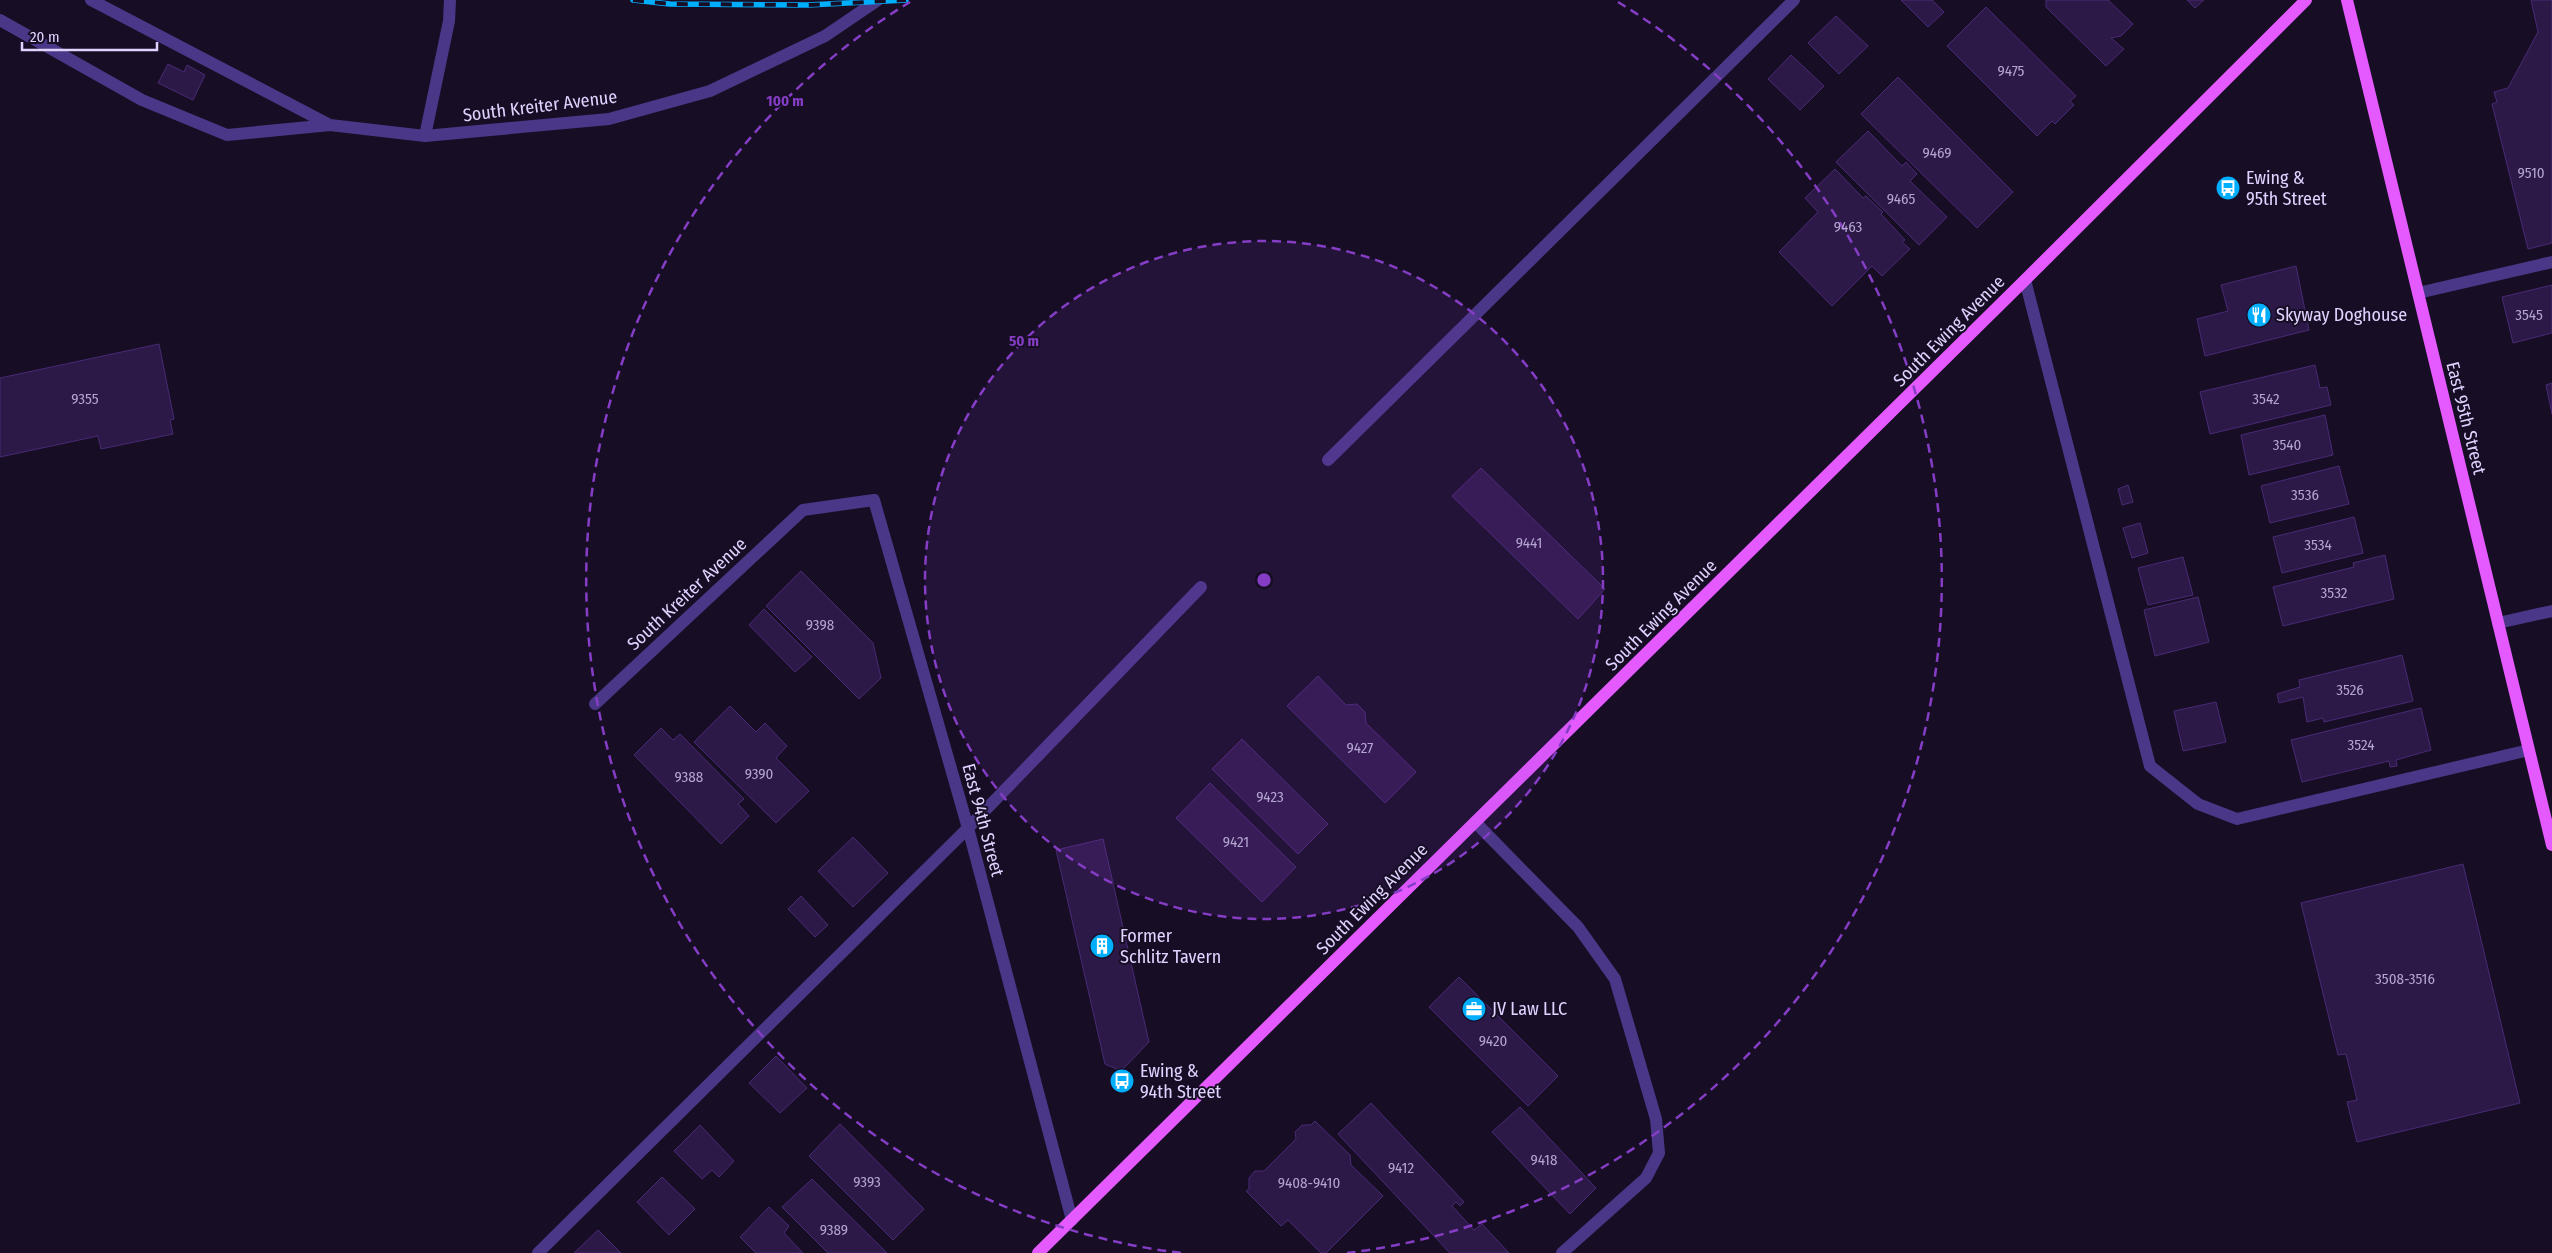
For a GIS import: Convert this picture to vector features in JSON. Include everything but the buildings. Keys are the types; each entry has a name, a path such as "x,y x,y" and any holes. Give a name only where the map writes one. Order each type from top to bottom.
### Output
{"main road":[{"name":"South Ewing Avenue","path":"1038,1253 2025,280 2306,0"},
{"name":"East 95th Street","path":"2347,0 2552,845"}],"street":[{"name":"South Kreiter Avenue","path":"91,0 330,125"},
{"path":"425,136 449,21 450,0"},
{"name":"South Kreiter Avenue","path":"0,20 142,100 227,135 330,125 425,136 609,119 710,91 825,36 878,0"},
{"path":"1328,460 1794,0"},
{"path":"2418,293 2552,262"},
{"path":"2025,280 2150,766 2198,804 2238,819 2529,750"},
{"name":"East 94th Street","path":"803,510 874,500 968,828 1072,1220"},
{"name":"South Kreiter Avenue","path":"595,704 803,510"},
{"path":"538,1253 968,828 1201,587"},
{"path":"2498,623 2552,611"},
{"path":"1476,822 1578,927 1615,979 1656,1119 1658,1153 1646,1178 1562,1253"}],"railway":[{"path":"633,0 670,4 808,5 906,0"}],"place":[{"name":"Ewing & 95th Street","path":"2228,188"},
{"name":"Skyway Doghouse","path":"2259,315"},
{"name":"Former Schlitz Tavern","path":"1102,946"},
{"name":"JV Law LLC","path":"1474,1009"},
{"name":"Ewing & 94th Street","path":"1122,1081"}]}
